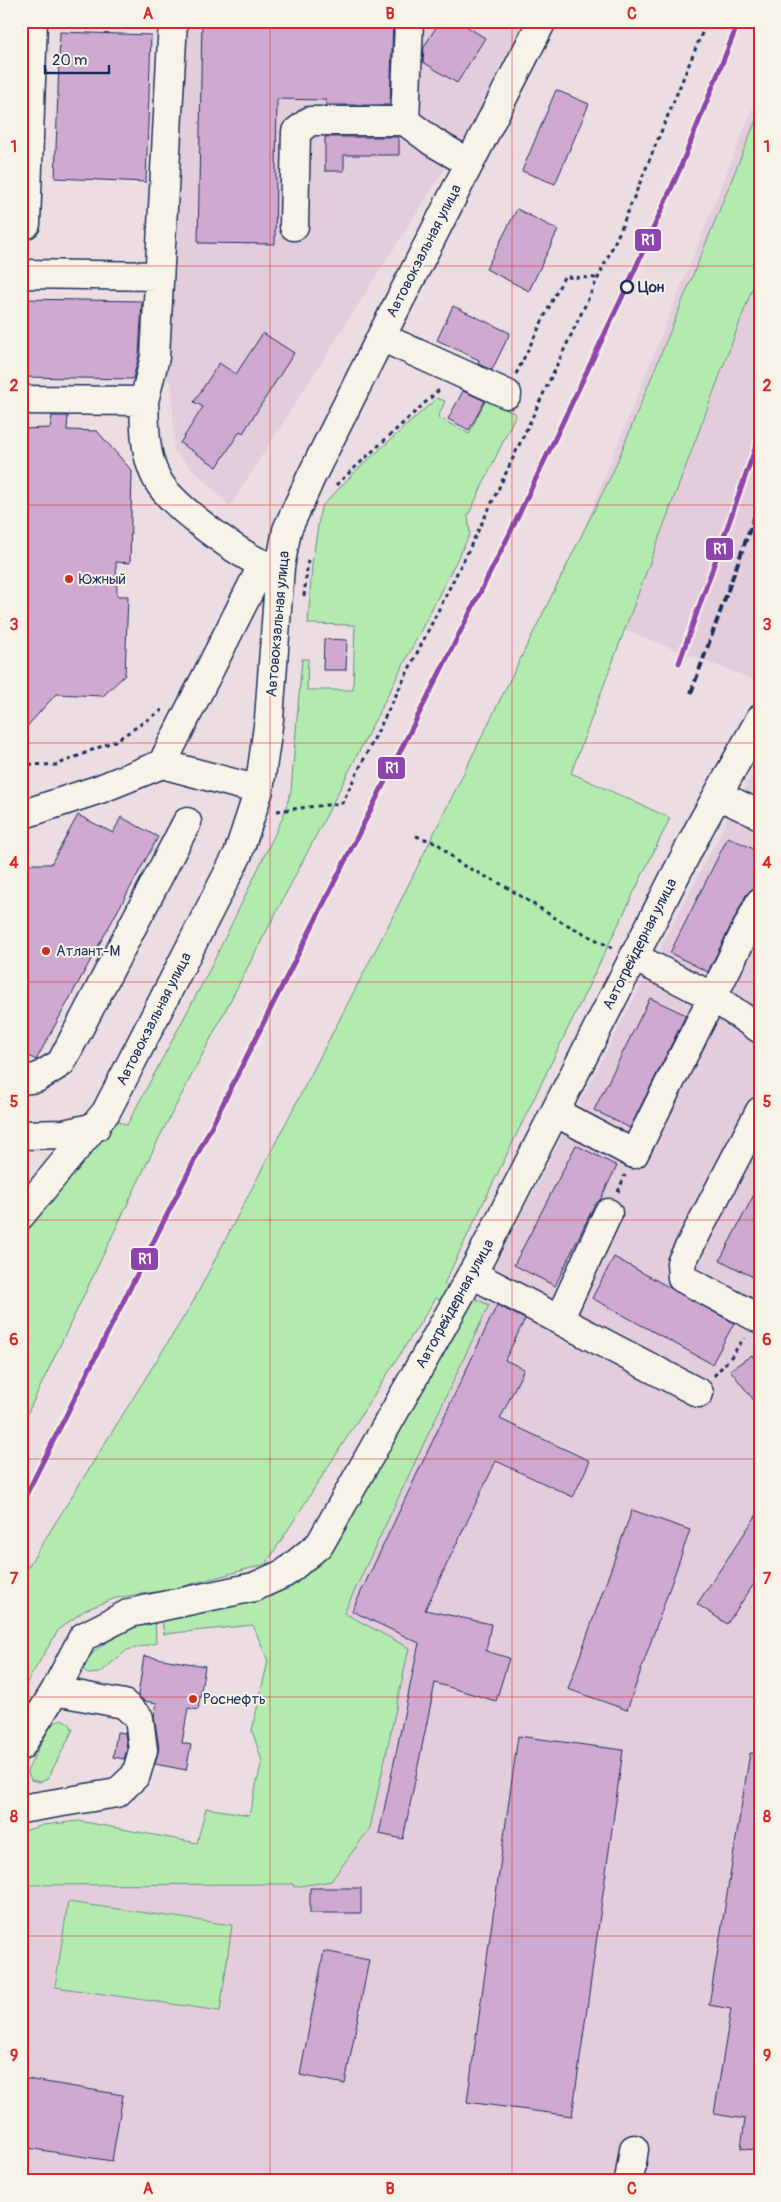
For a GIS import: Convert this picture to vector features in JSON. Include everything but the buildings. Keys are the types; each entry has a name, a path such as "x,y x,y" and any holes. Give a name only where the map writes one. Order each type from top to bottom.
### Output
{"street":[{"path":"26,224 33,21"},
{"path":"162,764 272,566 247,557 176,503 157,480 145,442 144,401 155,357 172,21"},
{"path":"405,121 409,21"},
{"name":"Автовокзальная улица","path":"21,1215 96,1127 106,1112 238,854 259,790 269,719 272,566 287,530 381,337 542,21"},
{"path":"294,226 296,132 310,121 405,121 433,142 469,163"},
{"path":"21,274 160,276"},
{"path":"381,337 507,394"},
{"path":"21,400 144,401"},
{"name":"Автогрейдерная улица","path":"21,1746 55,1691 83,1637 130,1613 254,1587 285,1573 320,1544 472,1274 718,795 760,719"},
{"path":"21,815 100,789 162,764 259,790"},
{"path":"718,795 760,815"},
{"path":"21,1080 37,1078 61,1063 187,822"},
{"path":"556,1112 634,1154 760,902"},
{"path":"634,958 712,997 760,1029"},
{"path":"759,1320 682,1278 681,1263 760,1111"},
{"path":"21,1136 64,1134 96,1127"},
{"path":"559,1320 608,1214"},
{"path":"472,1274 699,1393"},
{"path":"21,1809 117,1793 136,1774 143,1750 140,1718 124,1704 55,1691"},
{"path":"629,2181 634,2149"}],"path":[{"path":"277,811 342,804 488,513 620,231 707,21"},
{"path":"21,764 56,765 117,740 168,705"},
{"path":"416,836 437,843 460,864 503,885 560,921 598,942 634,958"},
{"path":"608,1214 634,1154"},
{"path":"699,1393 732,1357 759,1320"}],"shaded area":[{"path":"163,21 539,21 230,506 174,451 172,383 149,367"},
{"path":"760,90 760,682 554,603"},
{"path":"760,757 760,2181 77,2181 21,2172 21,1887 322,1877 322,1596"}],"green space":[{"path":"760,110 760,268 571,773 670,818 444,1284 489,1305 344,1613 409,1648 370,1828 331,1881 294,1887 293,1884 21,1885 21,1832 43,1825 79,1821 197,1843 206,1808 249,1815 262,1761 252,1730 268,1661 253,1625 164,1634 162,1620 270,1597 328,1555 457,1312 436,1298 266,1564 173,1589 116,1598 85,1610 59,1629 21,1692 21,1578 193,1302 389,924 613,472"},
{"path":"437,398 445,401 438,417 469,434 485,400 516,414 468,516 470,534 158,1140 21,1427 21,1239 117,1121 127,1125 209,971 283,817 291,791 302,659 308,659 307,690 353,690 355,625 308,624 312,564 321,507 357,470"},
{"path":"155,1618 156,1643 127,1650 100,1673 88,1674 83,1669 86,1661 102,1646"},
{"path":"61,1719 69,1723 73,1730 48,1778 40,1782 31,1780 27,1771 50,1726"},
{"path":"68,1902 232,1925 220,2011 55,1987"}],"railway":[{"path":"28,1492 510,533 627,287 679,171 739,21"},
{"path":"679,663 760,435"},
{"path":"691,693 760,501"},
{"path":"757,1652 760,1647"}],"transit line":[{"name":"R1","path":"21,1505 510,533 627,287 679,171 739,21"},
{"name":"R1","path":"679,663 760,435"}],"place":[{"name":"Цон","path":"627,287"},
{"name":"Южный","path":"69,579"},
{"name":"Атлант-М","path":"46,951"},
{"name":"Роснефть","path":"193,1699"}]}
